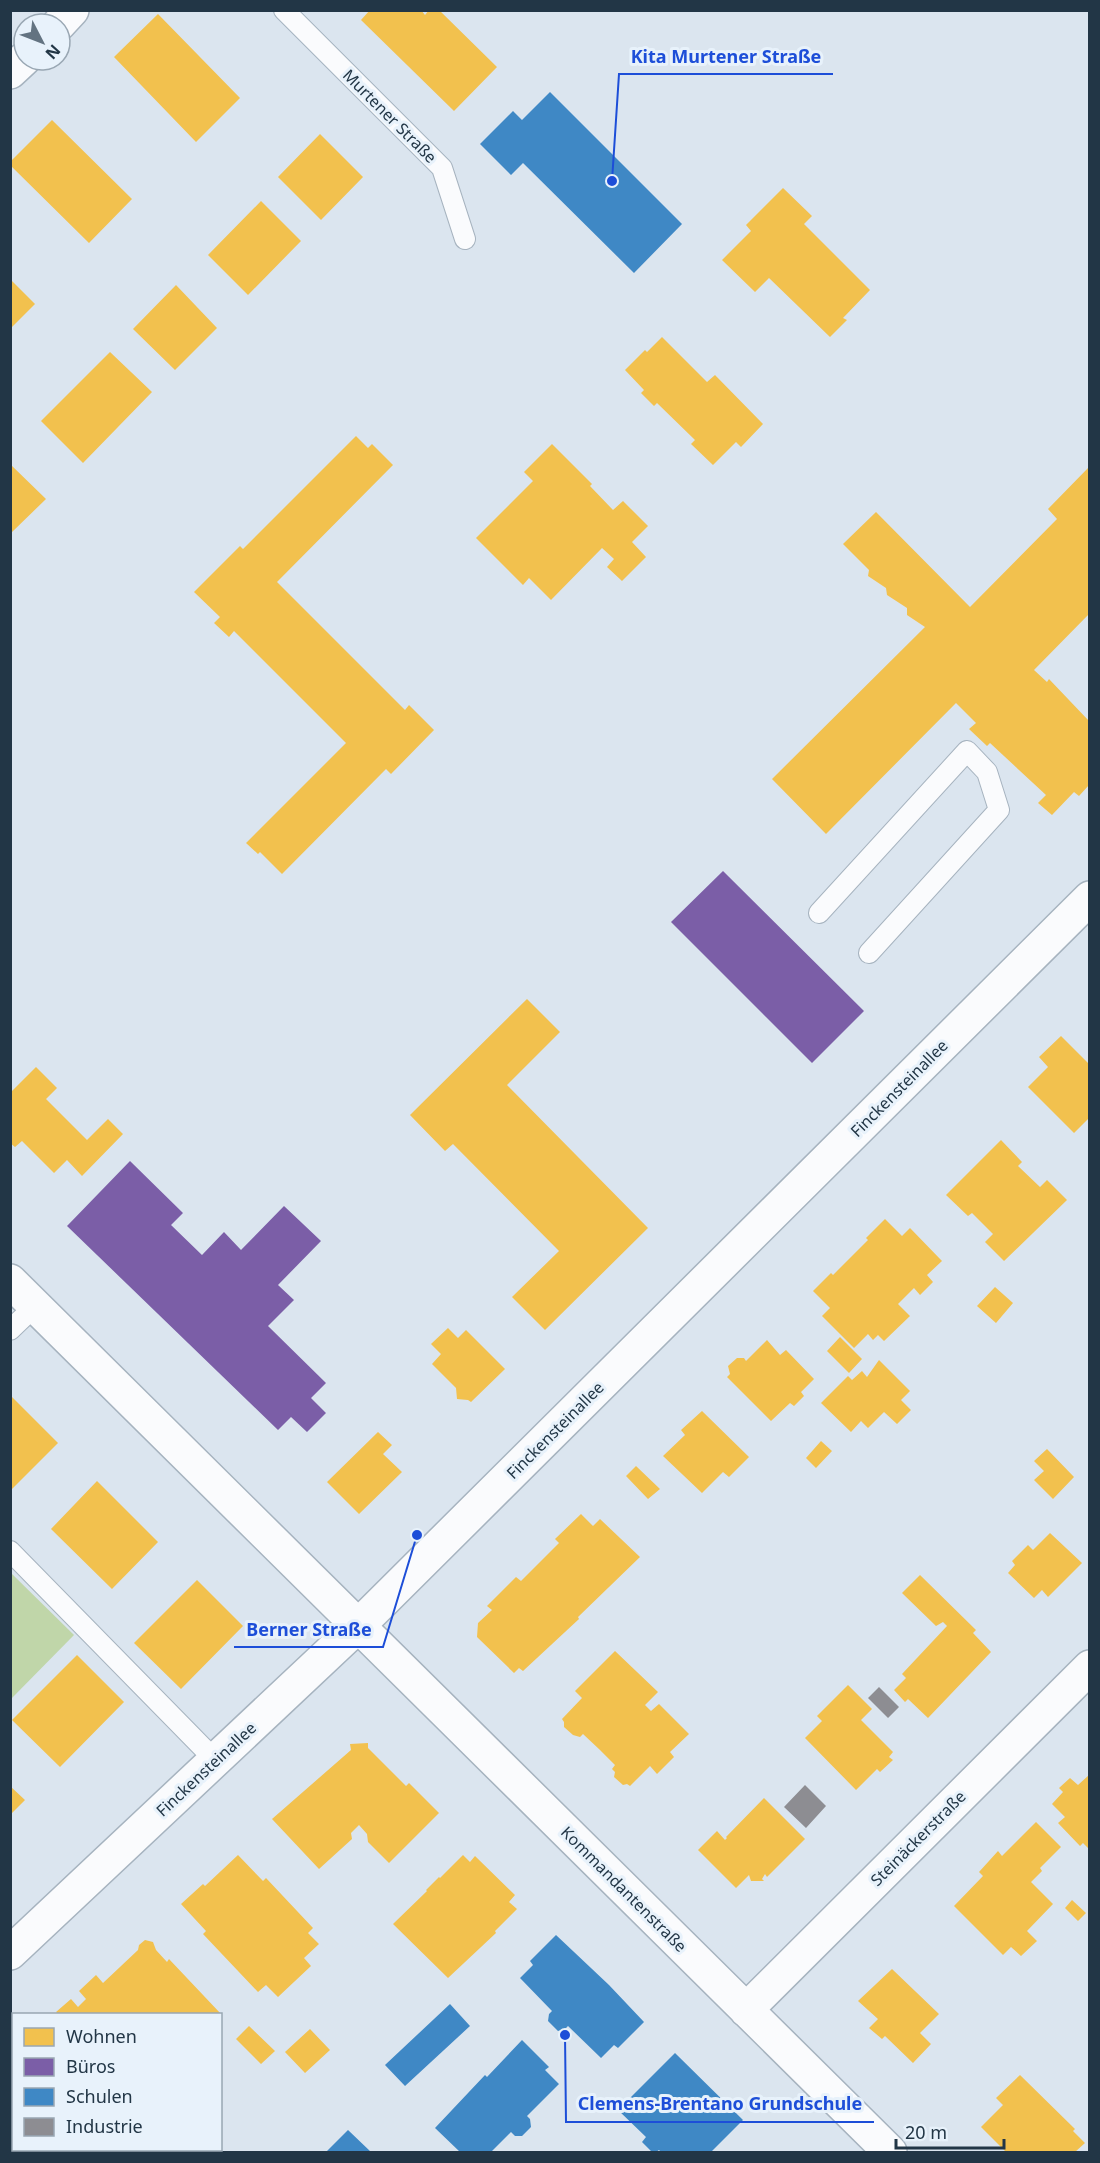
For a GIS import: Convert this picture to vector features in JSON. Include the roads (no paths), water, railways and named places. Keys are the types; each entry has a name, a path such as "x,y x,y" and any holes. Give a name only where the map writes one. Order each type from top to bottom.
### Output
{"street":[{"name":"Finckensteinallee","path":"10,1953 359,1625 1089,898"},
{"name":"Kommandantenstraße","path":"10,1281 890,2152"},
{"name":"Steinäckerstraße","path":"746,2010 1089,1667"}],"lane":[{"name":"Murtener Straße","path":"284,10 442,168 465,239"},
{"path":"819,913 967,751 987,772 999,810 869,953"},
{"path":"10,1330 35,1306"},
{"path":"10,1551 215,1760"}],"place":[{"name":"Kita Murtener Straße","path":"612,181"},
{"name":"Berner Straße","path":"417,1535"},
{"name":"Clemens-Brentano Grundschule","path":"565,2035"}]}
